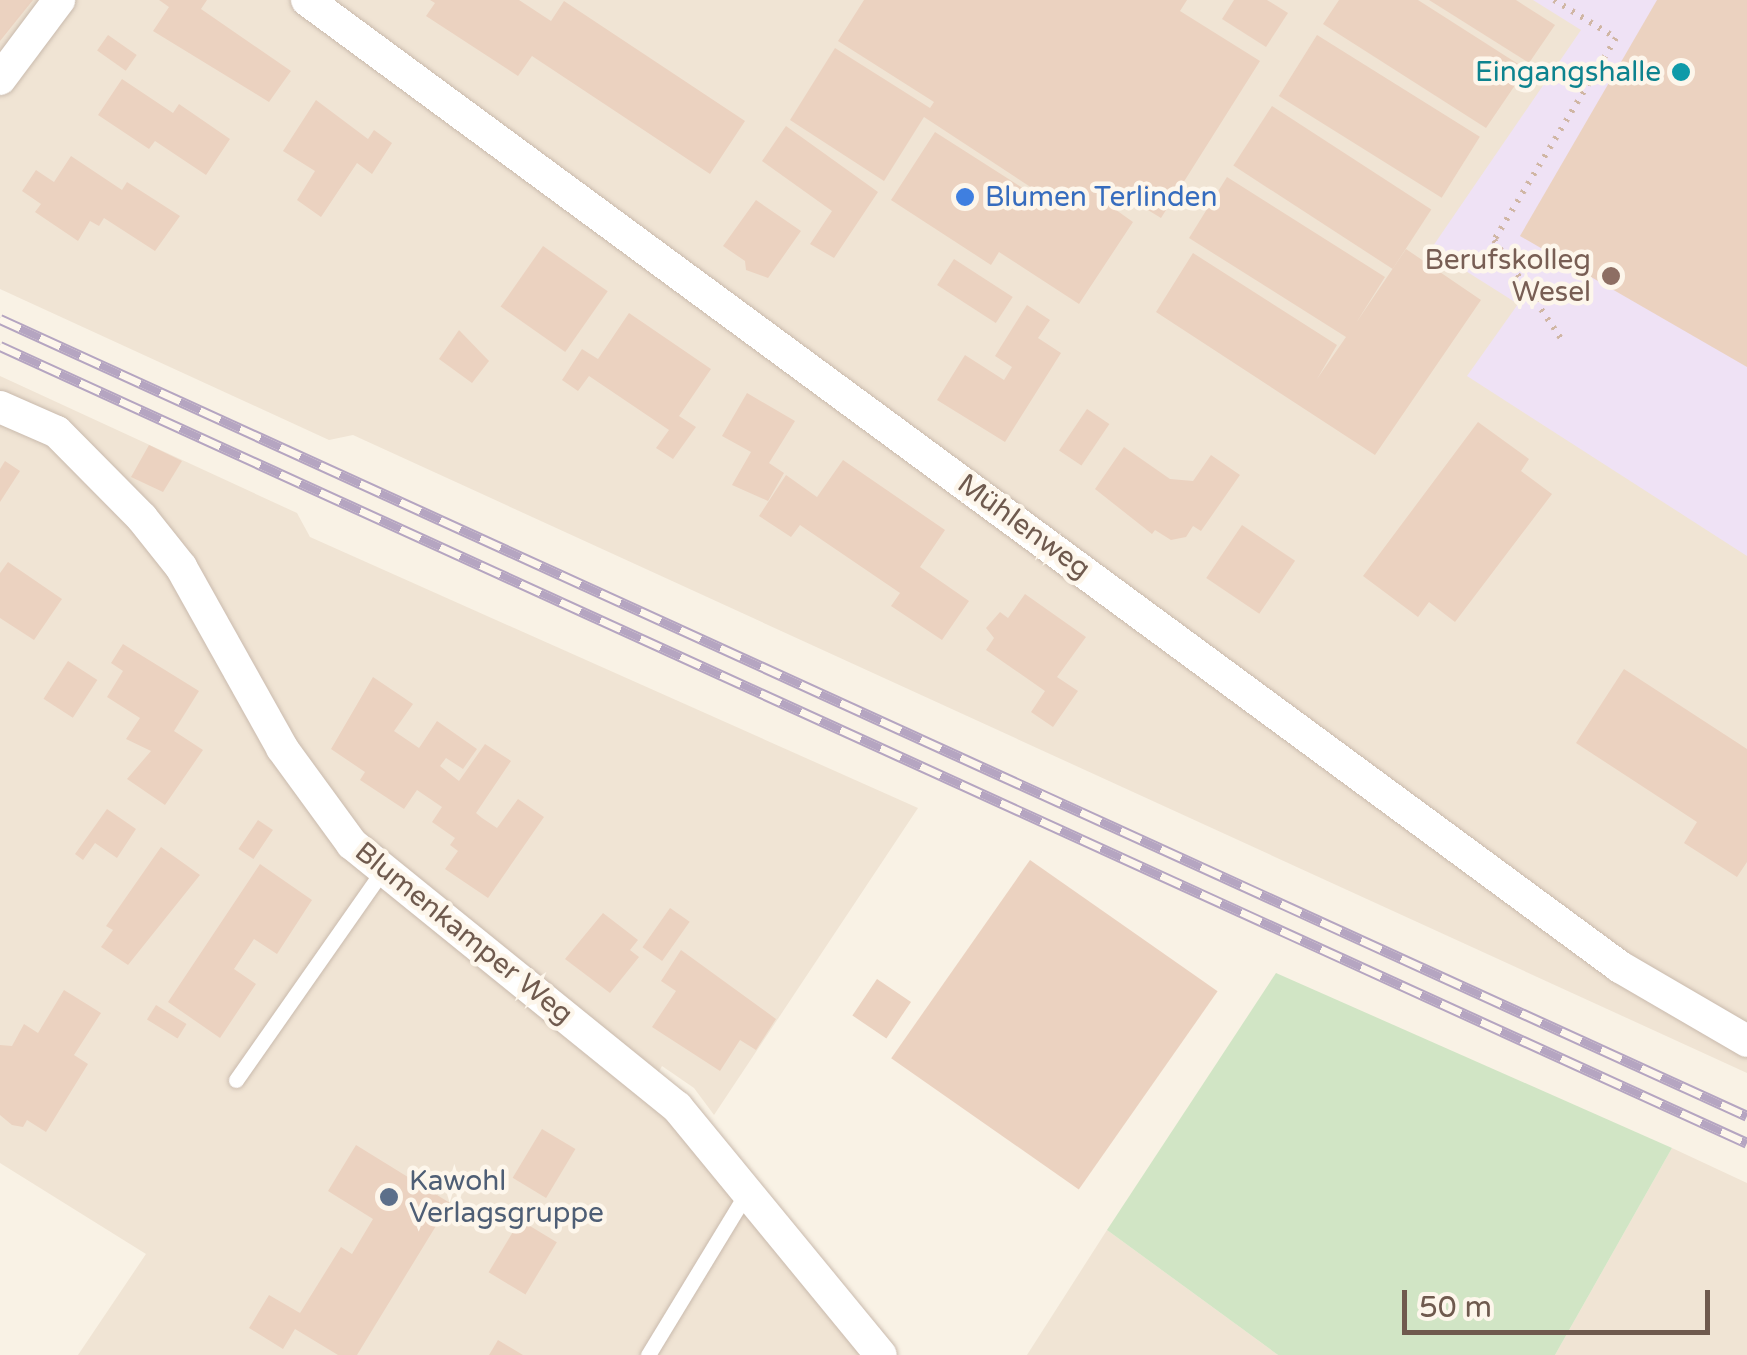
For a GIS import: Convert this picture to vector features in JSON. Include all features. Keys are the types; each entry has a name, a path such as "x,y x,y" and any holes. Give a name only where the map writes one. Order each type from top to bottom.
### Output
{"street":[{"path":"0,79 59,0"},
{"name":"Mühlenweg","path":"307,0 1620,967 1747,1041"},
{"name":"Blumenkamper Weg","path":"0,406 58,432 142,518 181,567 282,748 352,844 677,1107 881,1355"}],"lane":[{"path":"236,1080 384,869"},
{"path":"648,1355 747,1192"}],"path":[{"path":"1554,0 1616,38 1494,240 1564,342"}],"shaded area":[{"path":"0,0 1747,0 1747,1073 353,435 329,440 0,289"},
{"name":"Berufskolleg Wesel","path":"1533,0 1747,0 1747,556 1467,376 1518,304 1431,249 1581,30"},
{"path":"0,376 297,513 310,537 918,808 714,1115 694,1088 662,1066 646,1095 868,1355 78,1355 146,1254 0,1163"},
{"path":"1672,1148 1747,1183 1747,1355 1555,1355"},
{"path":"1107,1230 1278,1355 1027,1355"}],"green space":[{"path":"1276,973 1672,1148 1555,1355 1278,1355 1107,1230"}],"building":[{"path":"0,0 33,0 0,41"},
{"path":"159,0 207,0 201,9 291,71 269,102 153,31 169,7"},
{"path":"430,0 519,0 551,21 564,1 745,121 710,174 532,56 518,76 426,16 435,3"},
{"path":"864,0 1187,0 1180,11 1260,61 1161,218 1110,187 1102,200 1133,222 1079,304 999,252 991,265 891,200 935,132 1032,194 1035,190 924,117 884,181 790,120 835,48 930,108 934,102 838,41"},
{"path":"1234,0 1267,0 1288,13 1266,47 1222,19"},
{"path":"1339,0 1418,0 1526,69 1486,128 1323,24"},
{"path":"1429,0 1516,0 1555,25 1529,63"},
{"path":"1657,0 1747,0 1747,367 1520,236"},
{"path":"108,35 137,55 126,71 97,51"},
{"path":"1317,35 1480,137 1442,198 1279,96"},
{"path":"122,79 173,113 179,104 230,139 206,175 155,141 149,149 98,115"},
{"path":"316,100 368,139 374,130 392,143 372,174 357,163 321,217 297,200 315,171 283,151"},
{"path":"1272,106 1431,209 1393,269 1233,166"},
{"path":"786,126 878,192 834,258 810,244 832,211 762,161"},
{"path":"71,156 122,190 127,182 180,216 155,251 104,218 99,226 90,221 78,241 35,212 41,204 22,191 36,170 54,182"},
{"path":"1227,177 1385,277 1356,323 1406,249 1481,300 1375,455 1156,312 1193,253 1337,345 1317,379 1346,337 1189,238"},
{"path":"756,200 801,231 768,278 746,270 745,261 723,246"},
{"path":"543,246 608,291 565,352 501,307"},
{"path":"954,259 1013,297 996,323 937,285"},
{"path":"1027,305 1050,320 1038,338 1061,353 1005,442 937,400 965,355 1004,380 1012,367 995,356"},
{"path":"629,313 711,369 679,416 696,427 673,459 656,448 669,430 589,376 578,391 562,380 582,349 598,359"},
{"path":"459,330 489,361 472,383 439,359"},
{"path":"747,393 795,421 769,463 784,473 768,501 732,485 751,452 722,436"},
{"path":"1087,409 1109,424 1081,466 1059,450"},
{"path":"1478,422 1529,459 1521,471 1552,494 1455,622 1429,602 1418,617 1363,576"},
{"path":"149,445 182,461 163,492 131,477"},
{"path":"1124,447 1170,479 1193,481 1211,455 1240,475 1201,531 1193,526 1186,537 1171,540 1155,530 1152,534 1095,489"},
{"path":"843,460 945,530 920,567 969,601 942,640 891,606 900,593 800,525 791,537 759,516 786,475 817,497"},
{"path":"5,461 20,471 0,502 0,469"},
{"path":"1242,525 1295,561 1259,614 1206,578"},
{"path":"8,562 62,599 34,640 0,618 0,573"},
{"path":"1025,594 1086,637 1057,677 1078,691 1053,727 1031,712 1045,691 986,650 994,638 986,628 1000,612 1008,618"},
{"path":"123,644 199,691 174,731 203,750 165,805 127,779 151,751 126,739 140,718 107,697 123,671 111,663"},
{"path":"68,661 97,680 73,718 43,699"},
{"path":"1624,669 1747,749 1747,862 1737,877 1684,843 1697,822 1576,743"},
{"path":"373,677 413,704 394,731 419,748 437,721 477,749 463,769 446,758 440,766 459,781 485,744 511,761 476,813 482,818 497,828 518,799 544,817 488,898 445,869 458,851 450,845 455,838 432,822 442,807 417,790 404,809 360,780 365,772 331,749"},
{"path":"107,809 136,829 117,858 95,843 83,860 75,854"},
{"path":"258,820 273,830 253,859 238,849"},
{"path":"161,847 200,875 128,965 101,947 113,930 106,926"},
{"path":"1030,860 1218,991 1079,1190 891,1058"},
{"path":"260,864 312,900 277,954 254,939 234,969 256,984 220,1038 168,1002"},
{"path":"670,908 690,922 662,961 642,947"},
{"path":"603,913 638,940 630,950 639,957 610,993 565,959"},
{"path":"681,950 776,1019 756,1050 740,1040 720,1071 652,1027 676,991 661,981"},
{"path":"877,979 911,1002 886,1038 852,1015"},
{"path":"64,990 101,1013 74,1055 88,1064 46,1132 27,1120 23,1127 12,1125 0,1115 0,1045 12,1046 24,1024 38,1033"},
{"path":"156,1005 187,1024 178,1038 147,1019"},
{"path":"542,1129 575,1149 546,1198 513,1178"},
{"path":"356,1145 450,1203 357,1355 338,1355 295,1329 283,1349 249,1328 269,1295 300,1313 341,1247 352,1254 373,1219 328,1191"},
{"path":"520,1220 557,1242 525,1294 489,1272"},
{"path":"498,1340 523,1355 489,1355"}],"railway":[{"path":"0,319 1747,1116"},
{"path":"0,346 1747,1143"}],"place":[{"name":"Eingangshalle","path":"1681,72"},
{"name":"Blumen Terlinden","path":"965,197"},
{"name":"Berufskolleg Wesel","path":"1611,276"},
{"name":"Kawohl Verlagsgruppe","path":"389,1197"}]}
